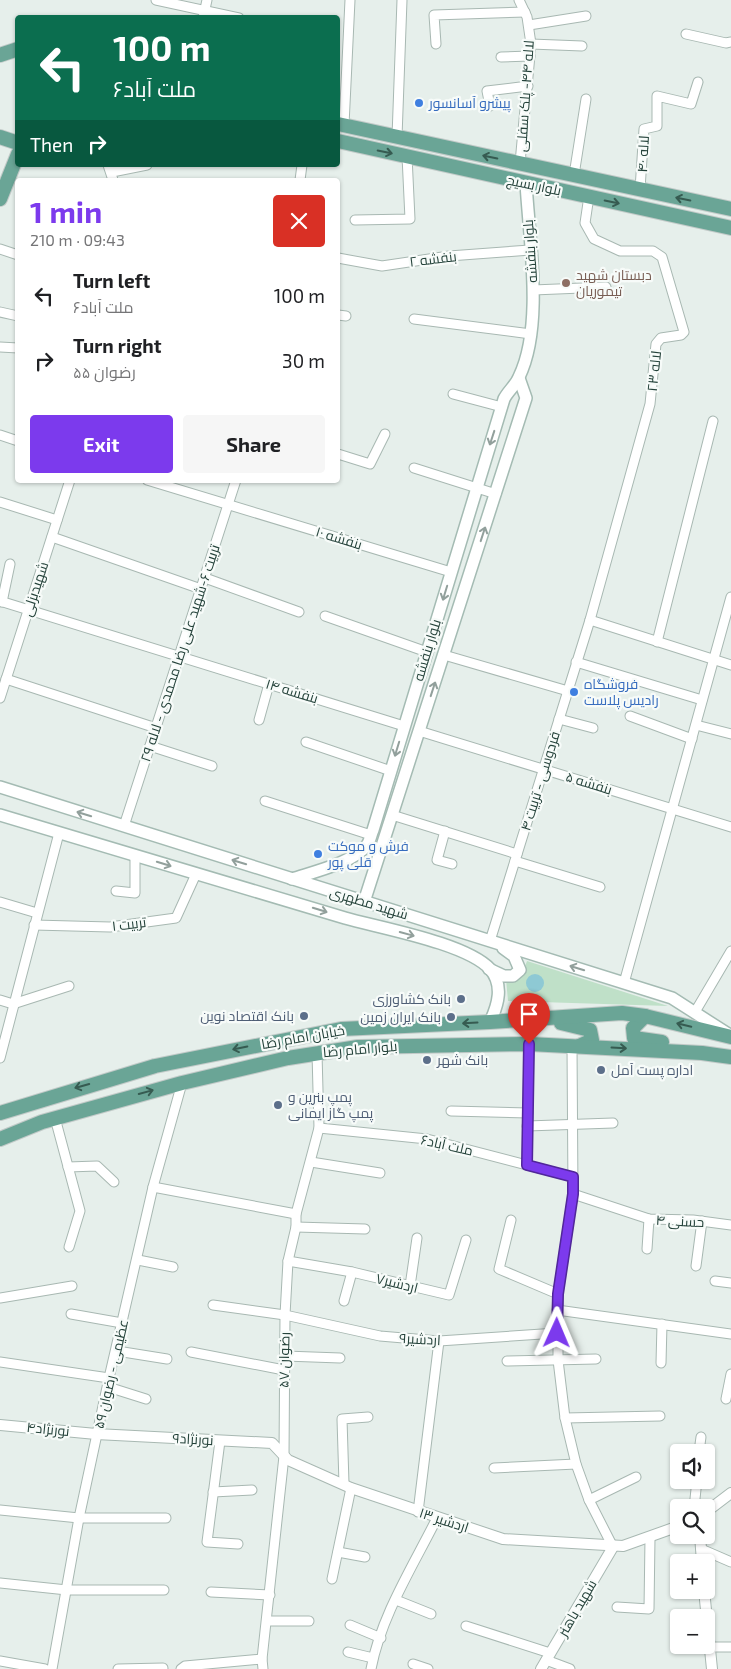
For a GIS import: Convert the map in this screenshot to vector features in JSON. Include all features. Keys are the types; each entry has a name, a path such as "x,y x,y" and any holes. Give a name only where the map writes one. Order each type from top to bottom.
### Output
{"main road":[{"path":"0,56 15,50"},
{"name":"بلوار بسیج","path":"341,124 731,209"},
{"path":"0,137 15,142"},
{"name":"بلوار بسیج","path":"340,141 731,228"},
{"path":"0,199 4,169 15,157"},
{"name":"بلوار بنفشه","path":"292,879 342,862 367,845 371,835 476,488 502,407 510,388 519,378 531,334 534,311 526,183"},
{"name":"بلوار بنفشه","path":"364,902 526,398 519,378"},
{"name":"شهید مطهری","path":"0,787 672,998 731,1037"},
{"name":"شهید مطهری","path":"0,815 260,893 444,944 474,958 489,969 504,976 513,976 520,970 514,956 493,942"},
{"path":"260,893 266,871"},
{"path":"489,969 496,980 499,994 498,1006 490,1022"},
{"name":"خیابان امام رضا","path":"0,1113 155,1066 292,1037 341,1029 622,1013 645,1016 731,1037"},
{"path":"645,1016 633,1028 634,1038 685,1047 702,1053"},
{"path":"534,1018 582,1026 590,1030 592,1040 575,1046"},
{"name":"بلوار امام رضا","path":"0,1138 55,1118 182,1083 317,1053 358,1047 529,1044 702,1053 731,1057"}],"street":[{"path":"156,0 203,14 206,0"},
{"path":"341,124 350,0"},
{"path":"398,137 402,0"},
{"name":"لاله ۴۴- پلک سفلی","path":"519,0 529,25 531,44 520,164"},
{"path":"436,44 434,15 525,12"},
{"path":"529,25 586,16"},
{"path":"686,34 726,43 731,42"},
{"path":"531,44 582,46"},
{"path":"0,47 15,49"},
{"path":"501,58 530,56"},
{"name":"لاله ۴۰","path":"640,189 644,129 657,126 657,96 691,104 698,82"},
{"path":"490,106 487,91 528,86"},
{"path":"574,175 586,99"},
{"path":"354,220 410,219 407,156"},
{"path":"111,172 137,167"},
{"name":"لاله ۲۳","path":"588,196 585,223 594,239 620,251 653,251 662,257 685,329 681,335 661,338 656,344 650,404 590,620"},
{"path":"0,249 15,255"},
{"name":"بنفشه ۲","path":"340,258 382,266 449,256 530,250"},
{"path":"533,290 606,288"},
{"path":"0,312 15,315"},
{"path":"414,319 531,334"},
{"path":"0,347 15,348"},
{"path":"453,394 502,407"},
{"path":"657,642 713,421"},
{"path":"340,455 370,464 385,434"},
{"path":"0,436 15,440"},
{"path":"414,468 496,494"},
{"name":"شهیدبزلی","path":"0,698 69,483"},
{"name":"بنفشه ۱۰","path":"157,483 451,572"},
{"name":"تربیت ۶-شهید علی رضا محمدی - لاله ۲۹","path":"124,826 235,483"},
{"path":"0,502 57,520"},
{"path":"52,537 201,589"},
{"path":"1,602 10,564"},
{"path":"205,578 299,612"},
{"path":"624,983 731,597"},
{"name":"بنفشه ۱۴","path":"1,602 404,726"},
{"path":"325,616 427,652"},
{"path":"590,620 731,665"},
{"name":"فردوسی - تربیت ۴","path":"493,942 516,858 590,620"},
{"path":"444,655 568,691"},
{"path":"576,662 702,700"},
{"path":"6,679 156,728"},
{"path":"259,720 269,684"},
{"path":"630,716 692,739"},
{"path":"559,719 594,728"},
{"path":"696,725 731,734"},
{"name":"بنفشه ۵","path":"419,731 731,827"},
{"path":"306,742 391,771"},
{"path":"150,746 212,766"},
{"path":"265,801 371,835"},
{"path":"392,815 445,831 600,887"},
{"path":"445,831 437,860 452,864"},
{"path":"0,1058 59,833"},
{"path":"116,891 135,893 135,855"},
{"name":"تربیت ۱","path":"34,925 110,927 176,918 196,874"},
{"path":"0,902 37,914"},
{"path":"695,1012 731,951"},
{"path":"0,1000 13,1004 69,986"},
{"path":"527,1165 529,1044"},
{"path":"575,1046 571,1124 573,1194 558,1294 558,1360 565,1418 576,1464 589,1500 613,1547"},
{"name":"رضوان ۵۷","path":"263,1669 262,1659 284,1456 285,1315 288,1261 296,1226 296,1214 319,1128 317,1053"},
{"name":"عظیمی - رضوان ۵۹","path":"52,1669 96,1434 154,1187 182,1083"},
{"path":"451,1111 528,1113"},
{"path":"55,1118 80,1211 69,1247"},
{"path":"527,1126 613,1123"},
{"name":"ملت آباد۶","path":"319,1128 427,1139 573,1177"},
{"path":"310,1162 380,1173"},
{"path":"68,1167 97,1166 114,1182"},
{"path":"154,1187 296,1214"},
{"name":"حسنی ۴","path":"573,1194 649,1219 702,1221 731,1225"},
{"path":"647,1249 649,1219"},
{"path":"511,1220 499,1269 558,1294"},
{"path":"696,1266 702,1221"},
{"path":"296,1226 365,1229"},
{"path":"410,1286 417,1238"},
{"name":"اردشیر۷","path":"288,1261 352,1272 449,1295 466,1240"},
{"path":"138,1260 173,1267"},
{"path":"344,1301 352,1272"},
{"path":"715,1281 731,1283"},
{"path":"0,1298 72,1286"},
{"name":"اردشیر۹","path":"213,1305 285,1315 380,1336 439,1341 557,1333"},
{"path":"558,1310 731,1334"},
{"path":"71,1314 122,1323"},
{"path":"661,1363 662,1324"},
{"path":"418,1512 439,1341"},
{"path":"117,1350 167,1359"},
{"path":"191,1352 284,1370"},
{"path":"285,1356 340,1358"},
{"path":"507,1361 596,1359"},
{"path":"0,1362 109,1383 146,1399"},
{"path":"726,1399 731,1374"},
{"path":"332,1578 338,1552 347,1486 342,1419 368,1416"},
{"path":"565,1418 660,1416"},
{"name":"نورنژاد۴","path":"0,1425 96,1434"},
{"name":"نورنژاد۹","path":"96,1434 272,1443 284,1456"},
{"path":"700,1444 701,1437"},
{"path":"220,1441 207,1542 238,1544"},
{"name":"اردشیر ۱۳","path":"284,1456 288,1460 347,1486 418,1512 512,1541 613,1547 628,1545 670,1530"},
{"path":"494,1468 576,1464"},
{"path":"589,1500 636,1477"},
{"path":"213,1492 252,1490"},
{"path":"715,1506 731,1494"},
{"path":"0,1510 79,1518 166,1518"},
{"path":"371,1669 373,1658 396,1600 437,1518"},
{"path":"617,1607 650,1609 650,1538"},
{"path":"701,1544 701,1554"},
{"name":"شهید باهنر","path":"546,1661 613,1547"},
{"path":"701,1548 731,1562"},
{"path":"338,1552 365,1558"},
{"path":"0,1583 67,1590 164,1590"},
{"path":"211,1592 270,1595"},
{"path":"396,1600 431,1614"},
{"path":"267,1621 310,1622"},
{"path":"350,1625 381,1638"},
{"path":"466,1626 546,1661 570,1669"},
{"path":"715,1647 731,1647"},
{"path":"348,1652 373,1658"},
{"path":"711,1654 712,1669"},
{"path":"181,1669 185,1666 215,1666 262,1659"},
{"path":"0,1661 45,1669"},
{"path":"413,1664 428,1669"},
{"path":"118,1669 163,1668"}],"green space":[{"path":"527,961 668,1006 508,1001 506,979 523,972"}],"water":[{"path":"535,974 541,977 544,983 541,989 535,992 529,989 526,983 529,977"}],"place":[{"name":"پیشرو آسانسور","path":"419,103"},
{"name":"دبستان شهید تیموریان","path":"566,283"},
{"name":"فروشگاه رادیس پلاست","path":"574,692"},
{"name":"فرش و موکت قلی پور","path":"318,854"},
{"name":"بانک کشاورزی","path":"461,999"},
{"name":"بانک اقتصاد نوین","path":"304,1016"},
{"name":"بانک ایران زمین","path":"451,1017"},
{"name":"بانک شهر","path":"427,1060"},
{"name":"اداره پست آمل","path":"601,1070"},
{"name":"پمپ بنرین و پمپ گاز ایمانی","path":"278,1105"}],"route":[{"path":"529,1044 527,1165 573,1177 573,1194 558,1294 557,1333"}]}
